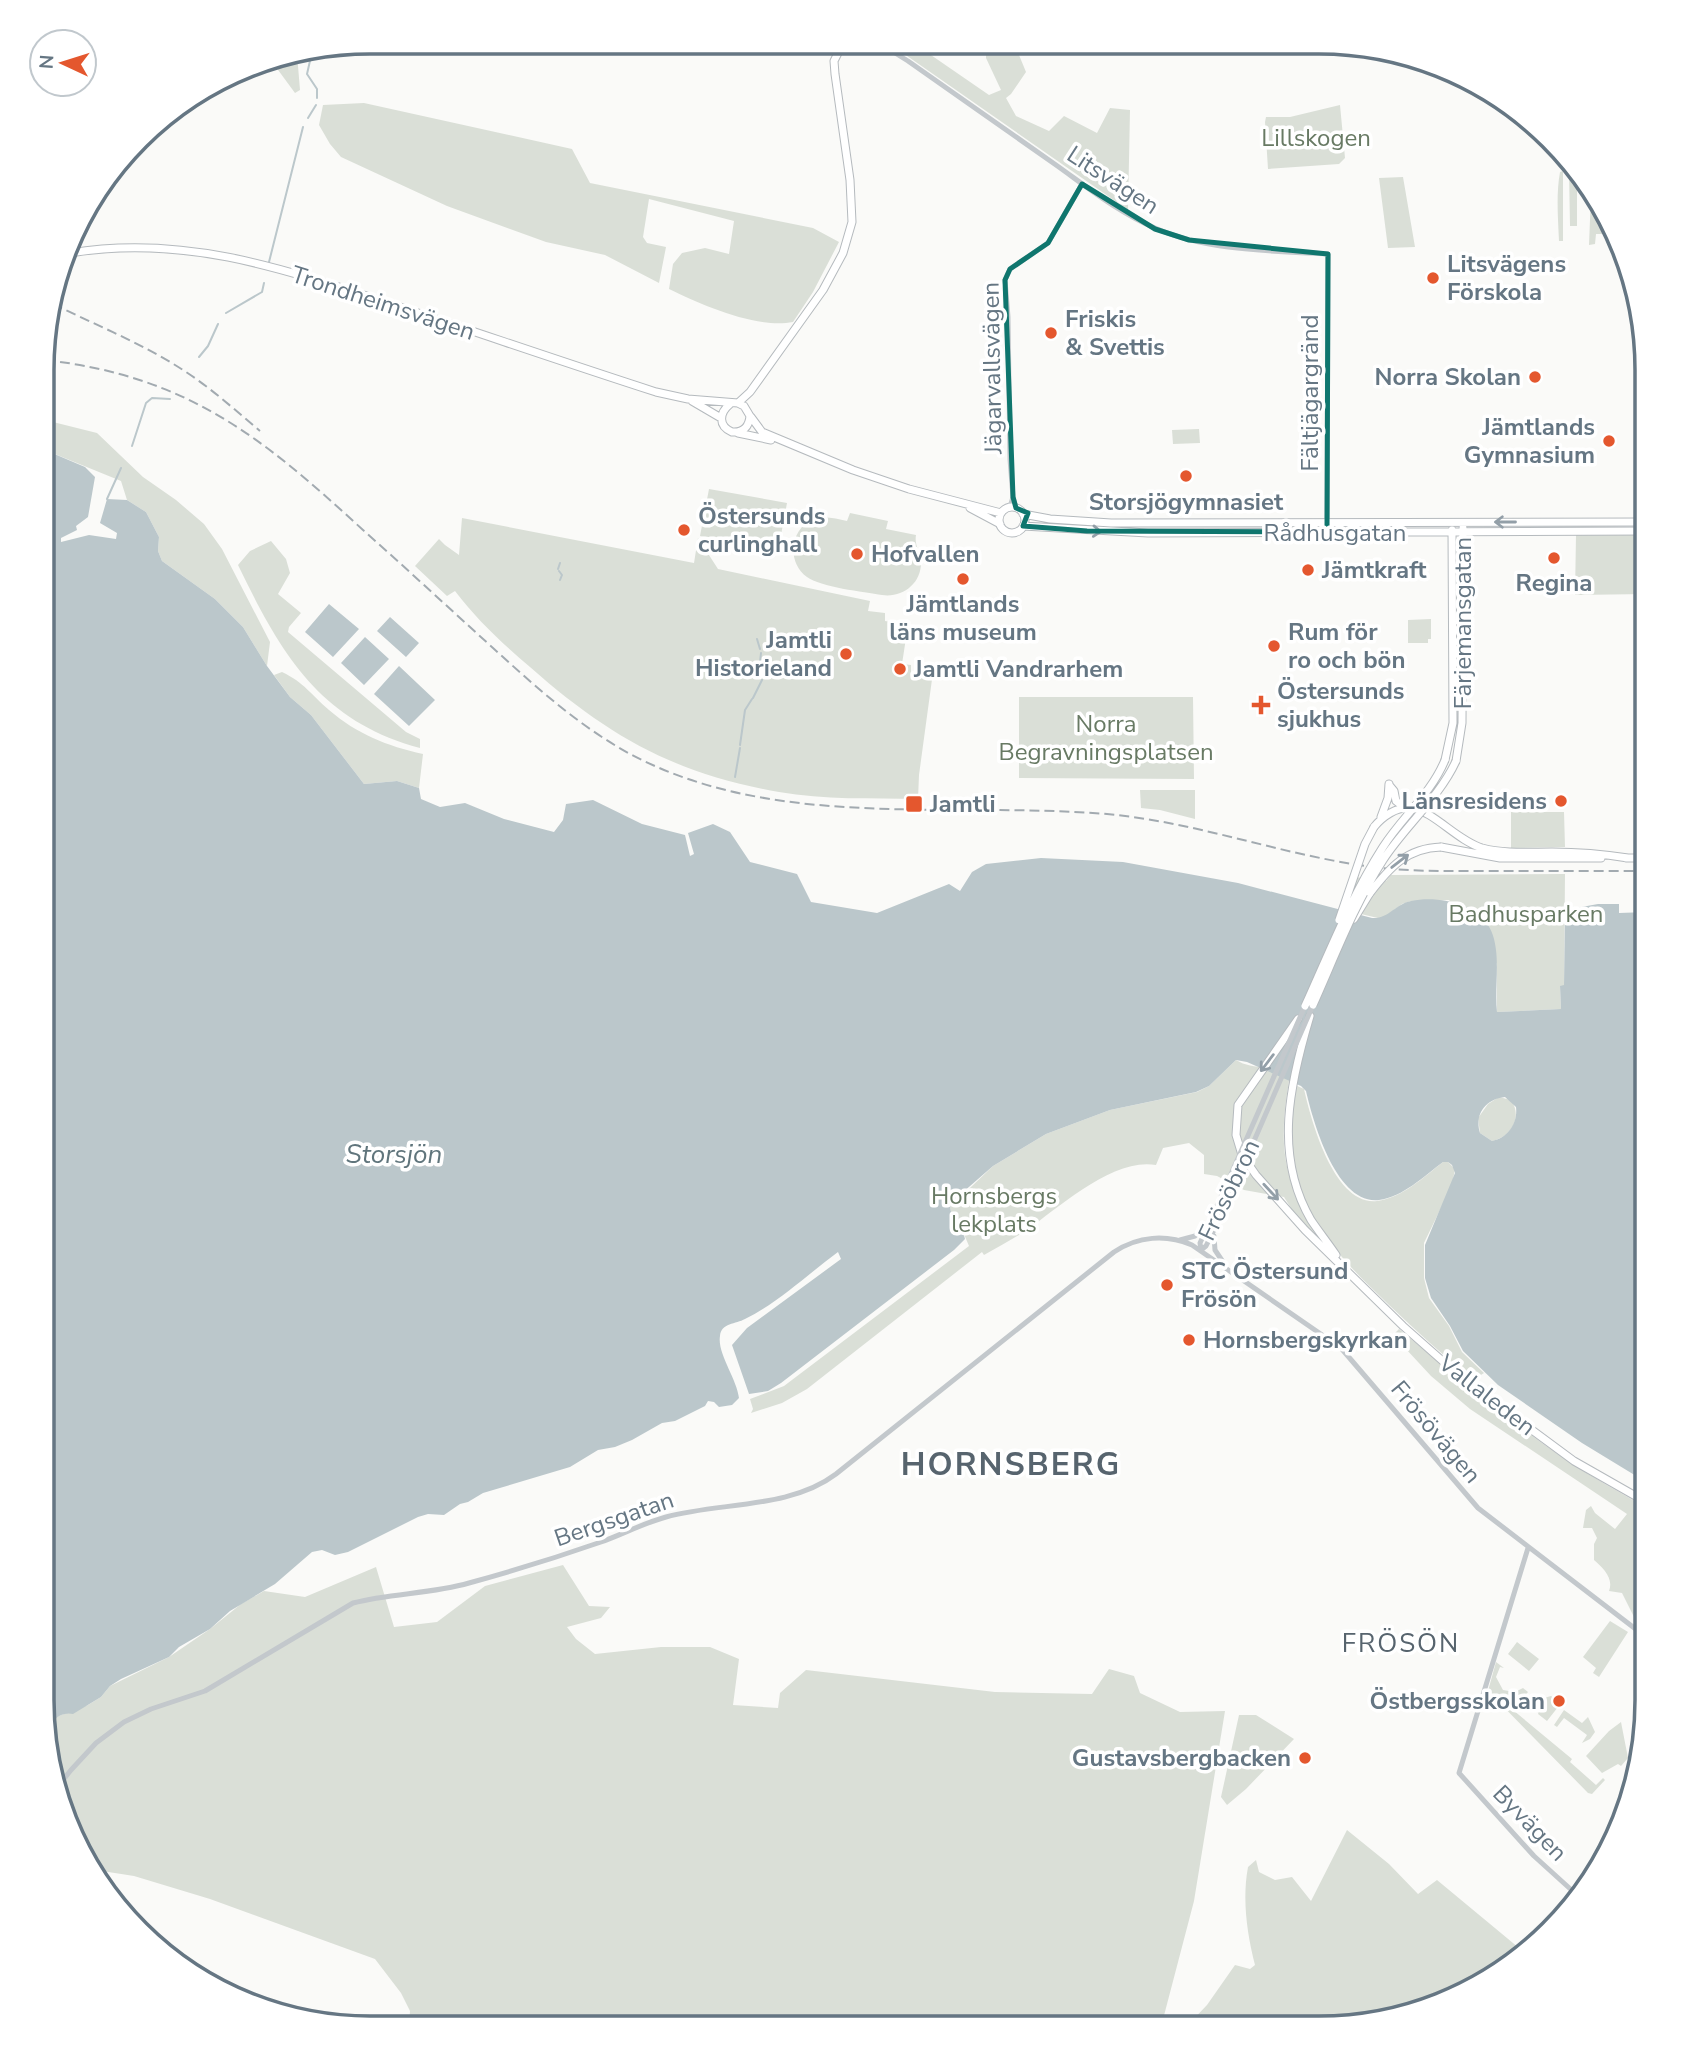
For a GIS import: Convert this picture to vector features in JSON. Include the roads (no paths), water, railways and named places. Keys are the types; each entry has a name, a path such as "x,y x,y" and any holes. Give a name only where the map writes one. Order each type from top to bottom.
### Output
{"main road":[{"path":"792,445 727,430 721,418 723,410 750,392 823,290 843,254 852,222 850,180 835,74 834,61 838,54"},
{"name":"Trondheimsvägen","path":"77,252 120,247 158,247 193,250 231,258 326,283 621,381 688,399 734,404"},
{"path":"737,433 747,427 750,392"},
{"name":"Trondheimsvägen","path":"688,399 721,418"},
{"path":"734,404 749,414 762,432 792,445 853,470 957,502 1001,513 1013,507 1023,514 1023,526 1010,532 957,502"},
{"path":"1000,524 1001,513"},
{"name":"Rådhusgatan","path":"1023,514 1049,519 1111,523 1635,522"},
{"name":"Färjemansgatan","path":"1445,760 1452,723 1451,522"},
{"name":"Färjemansgatan","path":"1462,723 1463,522"},
{"name":"Rådhusgatan","path":"1023,526 1148,533 1635,531"},
{"name":"Frösöbron","path":"1236,1135 1238,1105 1309,1006 1382,861 1446,781 1456,761 1462,723"},
{"name":"Frösöbron","path":"1288,1122 1309,1006 1325,960 1369,869 1385,844 1435,782 1445,760"},
{"path":"1325,960 1365,844 1385,810 1389,784 1396,801 1406,808 1425,813 1474,845 1509,852 1569,852 1628,858"},
{"path":"1374,827 1386,816 1406,808"},
{"path":"1348,929 1370,893 1393,865 1415,851 1441,847 1500,859 1635,858"},
{"name":"Vallaleden","path":"1288,1122 1288,1150 1296,1187 1311,1219 1344,1267"},
{"name":"Vallaleden","path":"1236,1135 1242,1155 1261,1181 1305,1230 1403,1326 1463,1379 1574,1461 1635,1497"}],"street":[{"name":"Litsvägen","path":"897,54 908,61"},
{"name":"Litsvägen","path":"899,54 1082,184 1155,229 1189,240 1258,250 1328,254"},
{"name":"Jägarvallsvägen","path":"1013,507 1008,317 1004,280 1010,269 1048,243 1082,184"},
{"name":"Fältjägargränd","path":"1327,533 1328,254"},
{"name":"Frösöbron","path":"1201,1250 1200,1243 1309,1006"},
{"name":"Frösöbron","path":"1201,1250 1206,1246 1224,1210 1309,1006"},
{"path":"1180,1240 1195,1236 1211,1219"},
{"path":"1214,1230 1215,1250 1229,1270"},
{"name":"Bergsgatan","path":"64,1778 96,1743 124,1722 150,1709 205,1691 353,1603 379,1596 451,1588 539,1564 667,1516 794,1494 817,1485 830,1478 1119,1248 1150,1238 1180,1240 1201,1250"},
{"name":"Frösövägen","path":"1201,1250 1340,1348 1468,1498 1528,1548 1635,1628"},
{"name":"Byvägen","path":"1528,1548 1459,1773 1534,1856 1571,1889"}],"water":[{"name":"Storsjön","path":"54,454 85,467 95,477 88,517 76,526 77,530 61,538 61,542 89,535 116,539 117,533 100,523 107,499 127,500 146,512 159,537 158,551 162,561 215,599 243,627 290,697 311,715 364,784 397,781 419,788 421,799 440,807 465,803 504,819 554,832 563,820 566,804 593,800 642,824 685,835 690,856 694,854 688,833 713,824 730,832 750,862 797,874 811,902 877,913 949,884 960,891 972,872 986,864 1041,858 1123,862 1238,883 1372,918 1383,916 1411,901 1445,901 1464,906 1478,914 1494,937 1497,1012 1561,1009 1565,910 1598,904 1619,904 1619,913 1635,912 1635,1475 1582,1443 1498,1385 1463,1351 1431,1298 1425,1278 1425,1245 1455,1173 1452,1165 1443,1162 1413,1185 1388,1198 1364,1198 1350,1189 1329,1159 1306,1091 1301,1086 1247,1062 1236,1060 1209,1086 1196,1092 1110,1110 1046,1134 993,1166 954,1200 950,1207 965,1239 954,1250 768,1391 749,1394 732,1345 747,1328 841,1259 838,1252 769,1305 723,1329 720,1336 721,1350 739,1398 732,1405 719,1407 708,1401 705,1406 675,1421 662,1423 615,1447 598,1450 570,1467 483,1493 444,1515 428,1514 418,1517 348,1552 335,1555 322,1550 312,1552 275,1584 230,1611 210,1629 179,1647 169,1657 121,1679 110,1686 101,1697 73,1714 56,1718","holes":["1505,1097 1516,1107 1514,1124 1503,1137 1492,1141 1480,1133 1480,1114 1492,1101"]},
{"path":"329,604 359,629 333,657 305,632"},
{"path":"390,617 419,643 406,657 377,631"},
{"path":"365,637 389,659 364,685 341,663"},
{"path":"399,666 435,700 409,726 374,694"}],"waterway":[{"path":"310,60 307,74 317,89 317,98"},
{"path":"308,118 316,105"},
{"path":"269,262 303,127"},
{"path":"226,313 262,292 264,283"},
{"path":"199,357 208,346 218,324"},
{"path":"132,446 146,403 152,398 170,399"},
{"path":"107,499 121,468"},
{"path":"558,569 560,563"},
{"path":"559,571 562,575 560,580"},
{"path":"757,639 760,649"},
{"path":"760,662 761,653"},
{"path":"753,698 762,680"},
{"path":"740,745 745,710 752,699"},
{"path":"735,777 740,748"}],"railway":[{"path":"60,307 136,343 183,370 223,399 260,431"},
{"path":"54,362 95,368 140,380 181,396 219,416 291,466 560,706 632,755 688,779 745,794 805,804 926,810 1047,811 1140,818 1334,861 1381,868 1442,871 1635,871"}],"place":[{"name":"Litsvägens Förskola","path":"1433,278"},
{"name":"Friskis & Svettis","path":"1051,333"},
{"name":"Norra Skolan","path":"1535,377"},
{"name":"Jämtlands Gymnasium","path":"1609,441"},
{"name":"Storsjögymnasiet","path":"1186,476"},
{"name":"Östersunds curlinghall","path":"684,530"},
{"name":"Hofvallen","path":"857,554"},
{"name":"Regina","path":"1554,558"},
{"name":"Jämtkraft","path":"1308,570"},
{"name":"Jämtlands läns museum","path":"963,579"},
{"name":"Rum för ro och bön","path":"1274,646"},
{"name":"Jamtli Historieland","path":"846,654"},
{"name":"Jamtli Vandrarhem","path":"900,669"},
{"name":"Östersunds sjukhus","path":"1261,705"},
{"name":"Länsresidens","path":"1561,801"},
{"name":"Jamtli","path":"914,804"},
{"name":"STC Östersund Frösön","path":"1167,1285"},
{"name":"Hornsbergskyrkan","path":"1189,1340"},
{"name":"Östbergsskolan","path":"1559,1701"},
{"name":"Gustavsbergbacken","path":"1305,1758"}],"district":[{"name":"HORNSBERG","path":"1011,1464"},
{"name":"FRÖSÖN","path":"1401,1643"}],"park label":[{"name":"Lillskogen","path":"1316,138"},
{"name":"Norra Begravningsplatsen","path":"1106,738"},
{"name":"Badhusparken","path":"1526,914"},
{"name":"Hornsbergs lekplats","path":"994,1210"}]}
